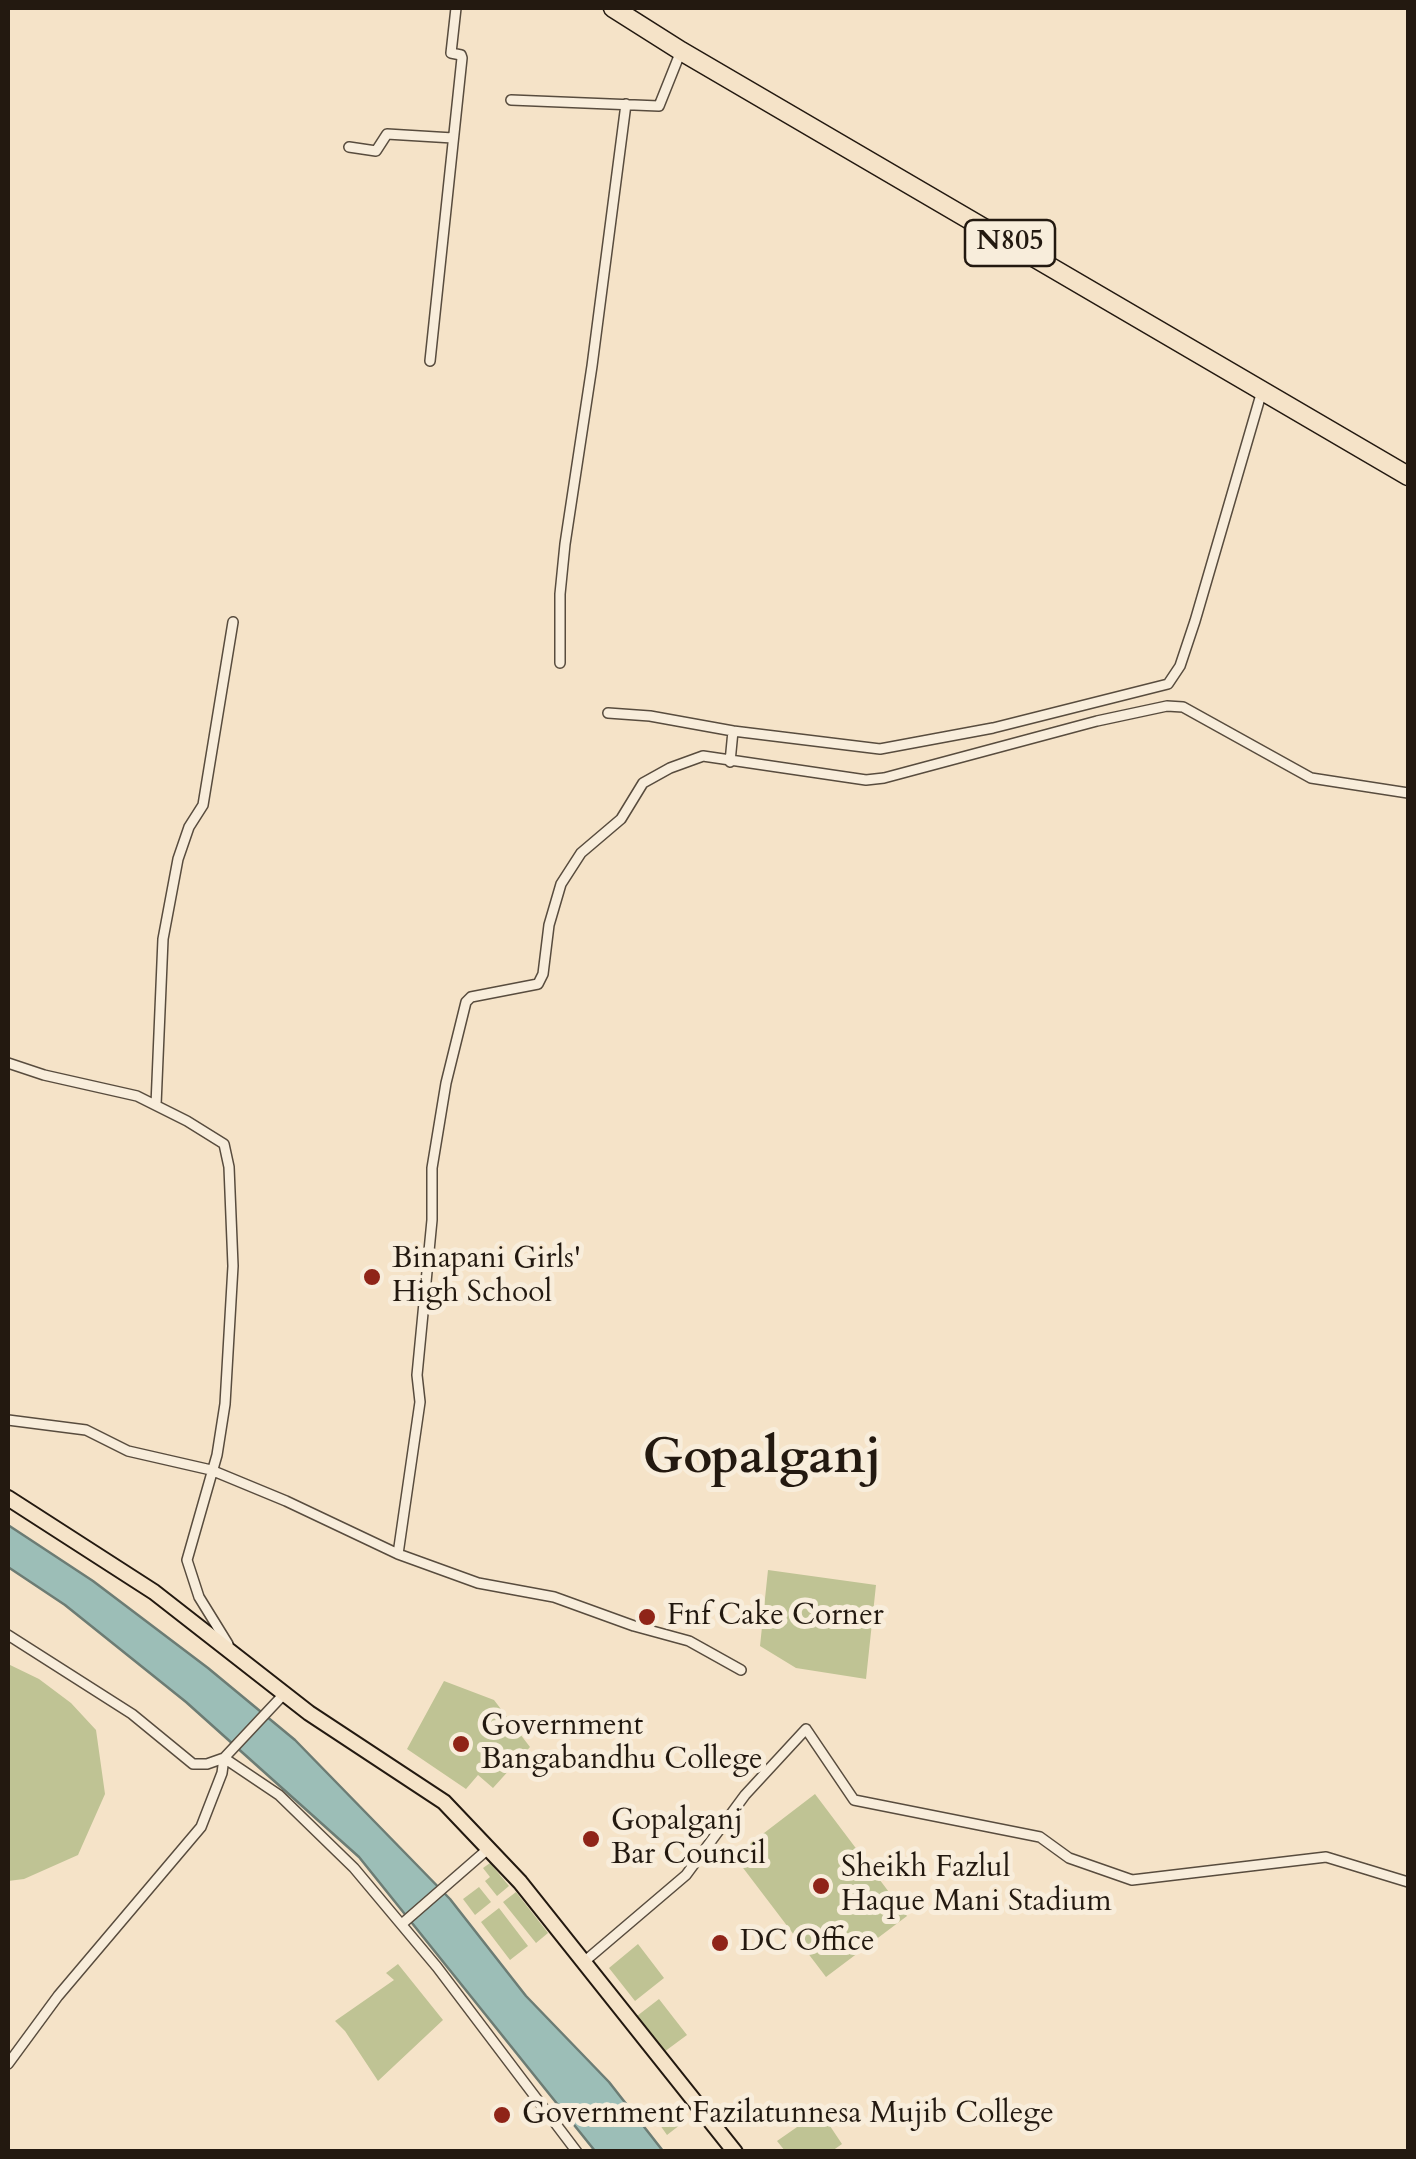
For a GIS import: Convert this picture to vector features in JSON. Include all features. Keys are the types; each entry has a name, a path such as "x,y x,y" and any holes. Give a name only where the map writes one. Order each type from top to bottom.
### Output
{"highway":[{"name":"N805","path":"613,8 681,52 1408,476"}],"main road":[{"path":"8,1498 154,1592 235,1655 279,1700 444,1802 520,1882 735,2152"}],"street":[{"path":"430,360 462,58 452,53 456,8"},
{"path":"511,100 658,106 681,52"},
{"path":"560,663 565,544 626,104"},
{"path":"348,147 376,151 387,134 453,138"},
{"path":"1167,705 1168,686 1180,666 1196,621 1262,391"},
{"path":"156,1105 162,939 178,859 189,826 203,805 232,622"},
{"path":"608,713 650,716 733,733 880,749 993,728 1168,686"},
{"path":"398,1554 420,1402 417,1376 432,1220 432,1168 446,1083 466,1002 472,997 538,984 561,884 581,853 621,819 643,783 703,756 866,780 884,778 1167,705 1183,707 1311,778 1408,793"},
{"path":"730,758 733,733"},
{"path":"8,1064 137,1096 224,1144 229,1167 233,1266 225,1404 187,1560 199,1598 235,1655"},
{"path":"8,1420 86,1430 128,1451 211,1470 398,1554 478,1584 554,1598 689,1641 741,1670"},
{"path":"8,1635 132,1714 193,1764 226,1756 279,1795 354,1868 403,1923 577,2152"},
{"path":"8,2064 58,1996 201,1827 226,1756 279,1700"},
{"path":"585,1961 686,1875 745,1795 806,1729 854,1800 1040,1837 1070,1858 1132,1880 1326,1857 1408,1882"},
{"path":"403,1923 488,1848"}],"green space":[{"path":"768,1570 876,1585 866,1679 796,1668 760,1646"},
{"path":"8,1664 39,1679 71,1703 96,1730 105,1794 78,1855 24,1879 8,1881"},
{"path":"444,1681 494,1700 530,1747 493,1788 478,1775 466,1789 407,1749"},
{"name":"Sheikh Fazlul Haque Mani Stadium","path":"815,1794 907,1916 826,1977 734,1856"},
{"path":"490,1863 509,1886 497,1896 485,1881 490,1877 483,1868"},
{"path":"479,1887 491,1902 475,1915 463,1899"},
{"path":"516,1892 548,1933 536,1943 503,1902"},
{"path":"499,1908 528,1946 510,1960 481,1922"},
{"path":"638,1944 664,1978 635,2001 609,1968"},
{"path":"398,1964 443,2020 378,2081 335,2021 394,1980 386,1973"},
{"path":"659,1999 687,2035 664,2052 637,2016"},
{"path":"673,2105 685,2121 667,2135 655,2118"},
{"path":"820,2111 842,2144 832,2151 785,2151 777,2141"}],"water":[{"path":"8,1525 93,1581 295,1740 450,1899 526,1996 609,2082 663,2151 595,2151 359,1857 186,1702 65,1605 8,1567"}],"place":[{"name":"Binapani Girls' High School","path":"372,1277"},
{"name":"Fnf Cake Corner","path":"647,1617"},
{"name":"Government Bangabandhu College","path":"461,1744"},
{"name":"Gopalganj Bar Council","path":"591,1839"},
{"name":"Sheikh Fazlul Haque Mani Stadium","path":"821,1886"},
{"name":"DC Office","path":"720,1943"},
{"name":"Government Fazilatunnesa Mujib College","path":"502,2115"}],"district":[{"name":"Gopalganj","path":"762,1460"}]}
